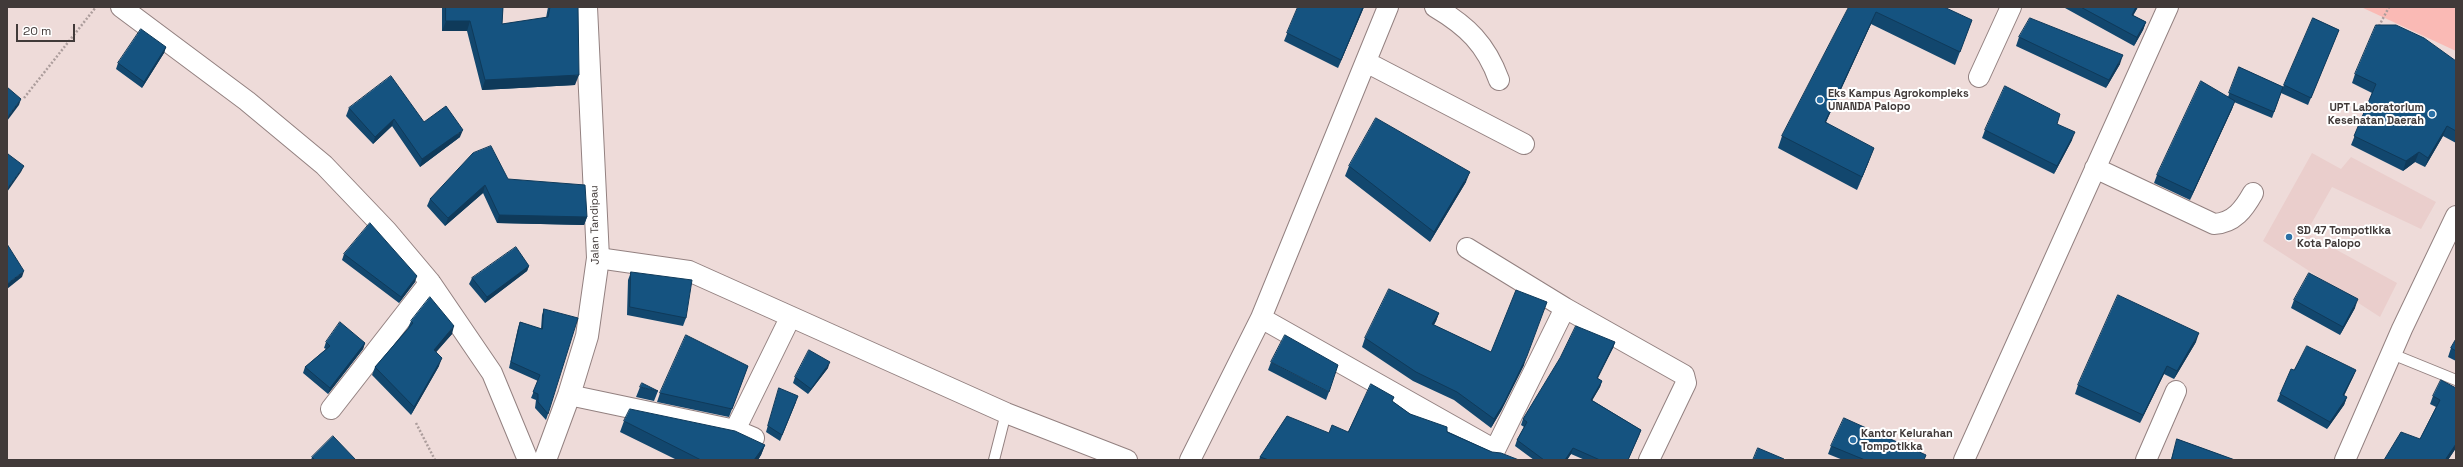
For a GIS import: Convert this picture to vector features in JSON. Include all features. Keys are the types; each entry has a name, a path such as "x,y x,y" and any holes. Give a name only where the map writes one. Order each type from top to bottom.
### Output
{"street":[{"path":"121,7 247,101 324,165 387,231 430,282 492,373 528,460"},
{"name":"Jalan Tandipau","path":"545,460 570,394 587,336 598,258 586,7"},
{"path":"1190,460 1261,318 1388,7"},
{"path":"1435,7 1459,22 1473,35 1493,62 1499,80"},
{"path":"1980,77 2011,7"},
{"path":"1964,460 2168,7"},
{"path":"1366,62 1524,144"},
{"path":"2095,168 2214,224 2231,220 2247,204 2253,192"},
{"path":"2345,460 2456,216"},
{"path":"1467,248 1565,308 1684,375 1686,382 1649,460"},
{"path":"598,258 689,271 790,318 1006,413 1127,460"},
{"path":"331,409 430,282"},
{"path":"1261,318 1495,450 1565,308"},
{"path":"735,430 790,318"},
{"path":"2146,460 2176,391"},
{"path":"570,394 735,430 754,438"}],"lane":[{"path":"2392,354 2456,380"},
{"path":"994,460 1006,413"}],"path":[{"path":"24,98 96,7"},
{"path":"2379,26 2389,7"},
{"path":"416,423 435,460"}],"shaded area":[{"path":"2361,7 2456,7 2456,51"},
{"name":"SD 47 Tompotikka Kota Palopo","path":"2312,153 2341,169 2351,157 2436,202 2421,229 2332,187 2306,233 2397,283 2380,317 2263,241"}],"building":[{"path":"446,7 503,7 502,24 548,17 550,7 578,7 579,75 485,80 470,21 446,21"},
{"path":"1298,7 1363,7 1341,60 1287,33"},
{"name":"Eks Kampus Agrokompleks UNANDA Palopo","path":"1849,7 1944,7 1972,20 1960,52 1876,12 1825,122 1874,148 1862,177 1782,136"},
{"path":"2081,7 2136,7 2132,15 2146,22 2137,37"},
{"path":"2030,18 2123,55 2109,80 2019,37"},
{"path":"2313,18 2339,30 2311,98 2284,85"},
{"path":"2376,25 2396,25 2424,38 2456,61 2456,131 2447,126 2428,158 2419,152 2406,161 2354,136 2376,84 2355,74"},
{"path":"141,29 166,47 144,82 118,63"},
{"path":"2239,67 2283,87 2274,112 2229,93"},
{"path":"391,76 424,122 446,106 463,130 422,159 394,119 375,137 349,108"},
{"path":"2201,81 2235,101 2193,192 2157,175"},
{"path":"2005,86 2060,114 2057,124 2075,132 2057,166 1985,130"},
{"path":"7,87 21,99 7,118"},
{"path":"1376,118 1470,172 1434,232 1349,166"},
{"path":"491,146 508,179 585,185 587,217 499,215 485,185 448,218 430,199 473,153"},
{"path":"8,154 24,166 7,189 7,155"},
{"path":"370,223 417,276 401,297 344,254"},
{"path":"7,244 24,271 7,284"},
{"path":"516,247 529,266 487,297 472,278"},
{"path":"631,272 692,280 686,318 630,307"},
{"path":"2309,273 2358,299 2343,327 2294,300"},
{"path":"1389,289 1439,313 1432,324 1491,352 1516,290 1547,302 1527,356 1504,403 1494,419 1457,392 1416,372 1365,338"},
{"path":"2118,295 2199,333 2177,371 2167,366 2143,415 2078,385"},
{"path":"430,297 454,326 434,350 442,358 414,407 375,367 413,323 411,321"},
{"path":"544,309 578,318 548,414 538,402 538,394 533,392 540,375 511,362 520,322 542,329"},
{"path":"340,322 365,343 330,388 305,367 330,346 326,342"},
{"path":"1576,326 1615,342 1597,378 1602,381 1591,400 1641,430 1628,460 1600,460 1573,448 1565,460 1544,460 1517,440 1527,422 1523,419 1560,358"},
{"path":"686,335 748,366 732,409 660,393"},
{"path":"1285,335 1338,365 1329,392 1271,362"},
{"path":"2456,339 2456,351 2451,348"},
{"path":"2307,346 2356,370 2343,395 2347,397 2330,422 2280,394 2291,369 2294,370"},
{"path":"809,350 830,362 811,389 795,377"},
{"path":"2441,380 2456,388 2456,444 2445,460 2384,460 2401,432 2420,439 2440,400 2433,396"},
{"path":"642,383 658,391 640,387"},
{"path":"1371,384 1394,397 1392,401 1410,414 1447,427 1447,432 1492,452 1501,453 1519,460 1269,460 1260,457 1287,416 1329,433 1332,425 1348,432"},
{"path":"779,388 798,396 782,435 768,426"},
{"path":"630,409 735,431 765,445 754,460 701,460 624,421"},
{"name":"Kantor Kelurahan Tompotikka","path":"1844,418 1926,455 1924,460 1865,460 1831,446"},
{"path":"333,436 356,460 315,460 312,457"},
{"path":"2177,439 2235,460 2174,460 2172,459"},
{"path":"1758,448 1784,459 1784,460 1753,460"}],"place":[{"name":"Eks Kampus Agrokompleks UNANDA Palopo","path":"1820,100"},
{"name":"UPT Laboratorium Kesehatan Daerah","path":"2432,114"},
{"name":"SD 47 Tompotikka Kota Palopo","path":"2289,237"},
{"name":"Kantor Kelurahan Tompotikka","path":"1853,440"}]}
